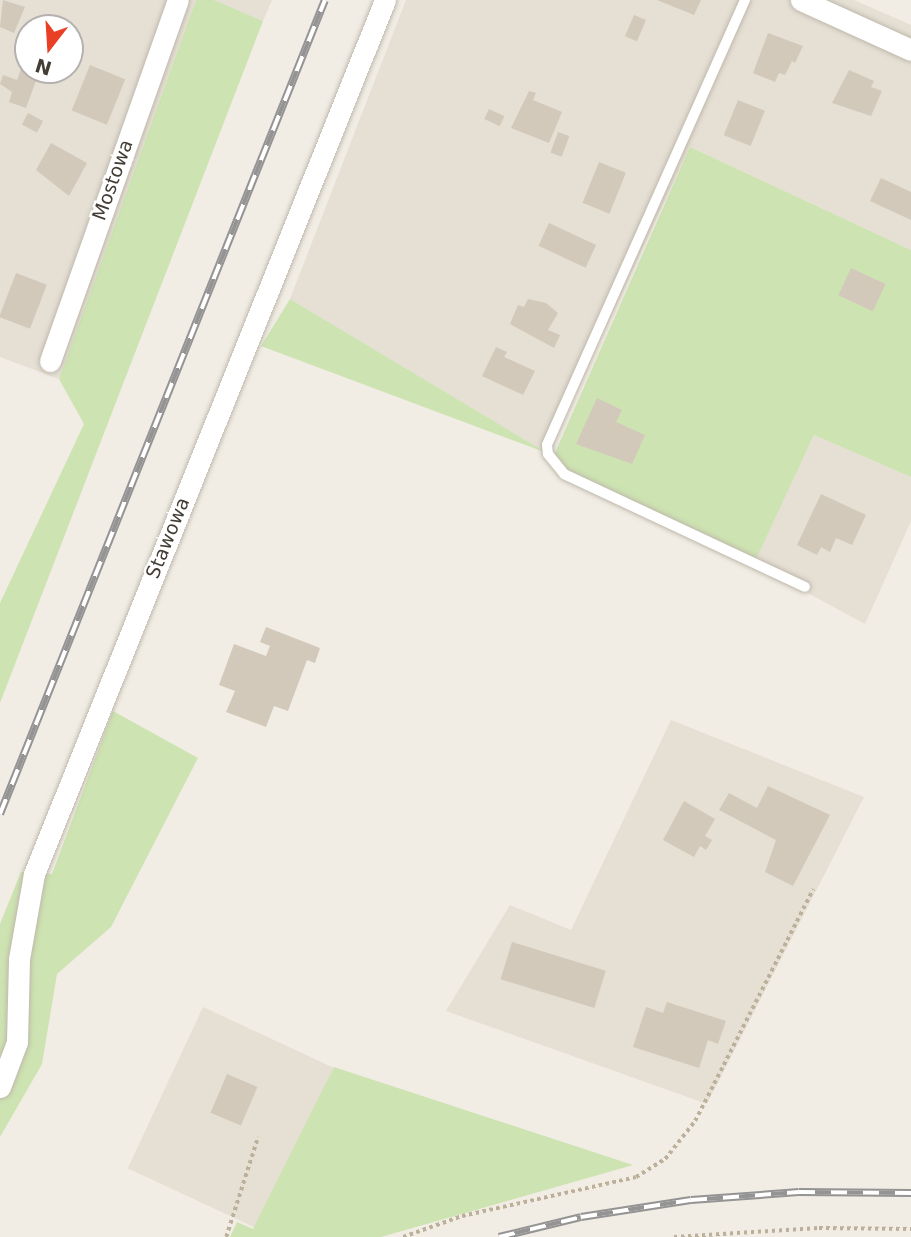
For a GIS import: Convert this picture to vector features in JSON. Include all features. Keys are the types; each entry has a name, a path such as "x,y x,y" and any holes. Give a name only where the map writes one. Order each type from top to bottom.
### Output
{"street":[{"name":"Mostowa","path":"50,361 178,0"},
{"name":"Stawowa","path":"0,1087 16,1042 19,958 34,874 385,0"},
{"path":"801,0 911,50"}],"lane":[{"path":"745,0 548,445 548,454 564,474 805,587"}],"path":[{"path":"402,1237 509,1203 636,1177 665,1159 695,1121 813,889"},
{"path":"226,1237 258,1137"},
{"path":"674,1237 819,1227 911,1229"}],"shaded area":[{"path":"0,0 196,0 59,379 0,357"},
{"path":"214,0 272,0 263,21"},
{"path":"406,0 854,0 911,25 911,250 690,147 547,453 290,299"},
{"path":"814,435 911,477 911,521 865,624 754,564"},
{"path":"671,720 864,797 707,1104 446,1011 510,905 571,930"},
{"path":"203,1007 334,1068 258,1229 128,1168"}],"green space":[{"path":"196,0 214,0 263,21 0,703 0,603 84,424 59,379"},
{"path":"690,147 911,250 911,477 814,435 754,564 551,462"},
{"path":"290,299 547,453 261,346"},
{"path":"113,711 198,758 111,927 57,974 42,1064 0,1137 0,924 21,872 52,874"},
{"path":"334,1067 633,1165 381,1237 230,1237 237,1222 253,1229"}],"building":[{"path":"3,0 25,7 22,14 14,14 14,33 0,27"},
{"path":"657,0 701,0 694,15"},
{"path":"634,15 646,20 637,41 625,36"},
{"path":"768,33 803,46 795,63 792,61 785,75 779,73 775,82 753,73"},
{"path":"90,65 125,79 107,125 72,110"},
{"path":"849,70 874,81 871,87 882,91 871,116 832,103"},
{"path":"3,75 14,79 14,84 35,84 26,108 9,102 12,92 0,84"},
{"path":"529,91 536,93 533,100 562,112 549,143 511,128"},
{"path":"738,100 765,111 751,146 724,135"},
{"path":"489,109 504,116 500,126 484,119"},
{"path":"28,113 43,121 37,132 22,124"},
{"path":"558,132 569,136 562,157 550,153"},
{"path":"51,143 87,163 69,196 36,170"},
{"path":"599,162 626,173 609,214 583,203"},
{"path":"881,178 911,192 911,220 870,201"},
{"path":"549,223 596,245 586,268 538,246"},
{"path":"851,268 885,284 873,311 838,295"},
{"path":"16,273 47,285 30,329 0,317"},
{"path":"528,299 546,303 558,313 548,330 560,335 554,348 510,324 518,305 524,307"},
{"path":"496,347 507,352 504,357 535,371 523,395 482,376"},
{"path":"597,398 622,410 616,422 645,435 632,464 576,444"},
{"path":"821,494 866,515 852,545 836,538 830,552 821,547 817,555 797,545"},
{"path":"266,627 320,648 315,663 307,660 288,711 274,706 266,727 226,712 235,691 219,685 234,644 266,656 270,646 260,642"},
{"path":"768,786 830,815 793,886 765,872 776,840 719,810 729,793 757,808"},
{"path":"684,801 715,819 705,836 712,840 706,850 700,846 694,857 663,840"},
{"path":"512,942 606,971 594,1008 501,979"},
{"path":"667,1002 726,1021 718,1044 708,1040 699,1068 633,1047 646,1007 663,1013"},
{"path":"227,1074 257,1087 241,1126 211,1113"}],"railway":[{"path":"0,814 325,0"},
{"path":"499,1237 581,1217 691,1200 799,1192 911,1193"}]}
